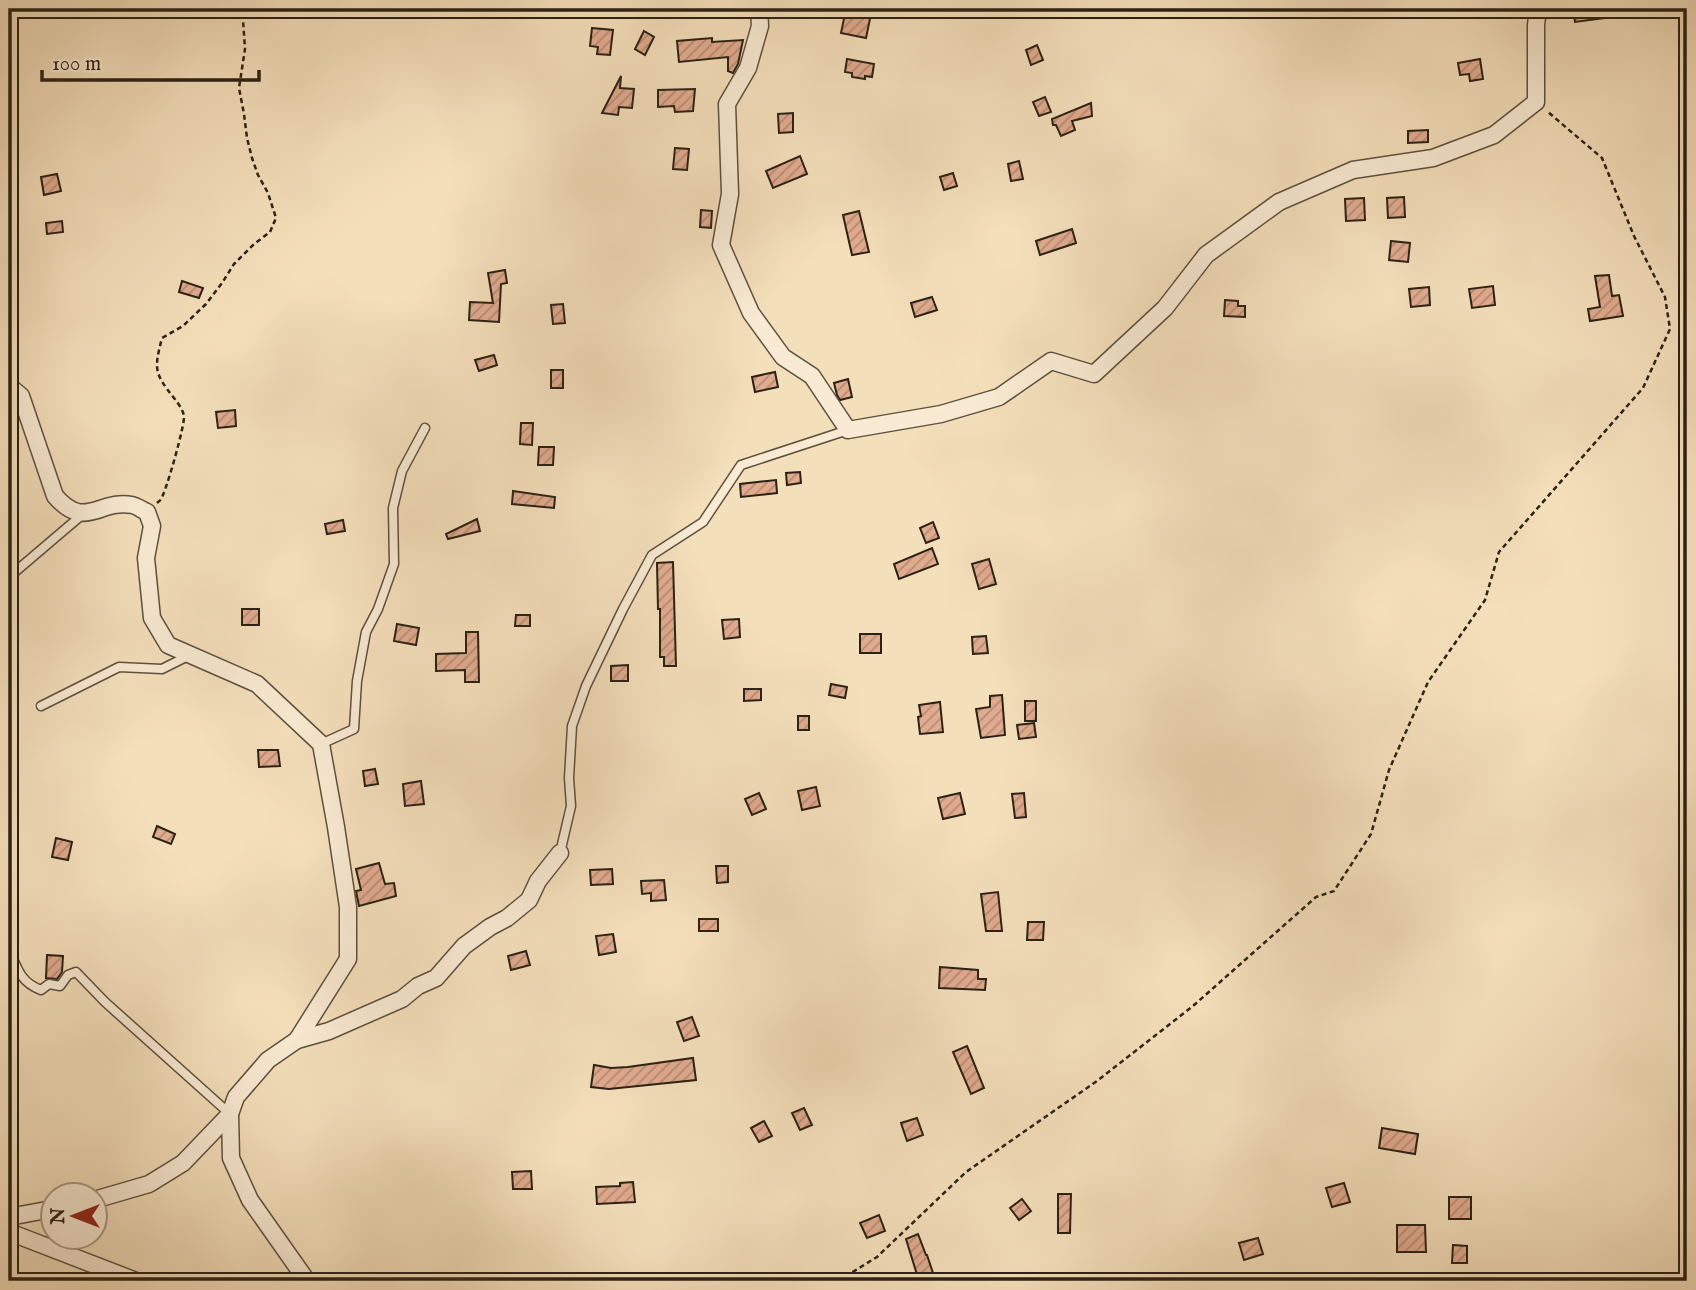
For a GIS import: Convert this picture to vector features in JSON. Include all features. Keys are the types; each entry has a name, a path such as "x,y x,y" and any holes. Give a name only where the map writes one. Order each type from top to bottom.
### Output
{"street":[{"path":"759,9 760,26 748,68 727,104 730,194 721,245 751,313 783,358 812,376 848,430 941,414 999,397 1051,361 1094,374 1165,308 1206,255 1279,202 1353,170 1433,158 1494,135 1536,102 1538,9"},
{"path":"9,386 21,396 55,496 65,508 83,514 118,505 132,505 147,512 152,526 146,558 152,618 167,645 257,684 321,744 348,907 348,959 297,1040"},
{"path":"307,1281 250,1200 231,1158 230,1114 236,1097 268,1060 297,1040 329,1031 402,999 418,986 436,978 464,946 528,901 538,881 560,853"},
{"path":"108,1196 149,1184 183,1163 230,1114"},
{"path":"9,1217 38,1212"},
{"path":"9,1232 136,1281"}],"lane":[{"path":"321,744 354,729 357,681 366,632 394,564 393,508 402,471 425,428"},
{"path":"560,853 571,806 569,778 572,726 586,686 652,555 703,522 741,465 848,430"},
{"path":"9,577 83,514"},
{"path":"41,706 119,667 162,668 190,655"},
{"path":"9,949 23,980 32,987 41,990 50,984 60,986 68,975 76,972 105,1002 230,1114"}],"path":[{"path":"147,512 162,499 183,428 184,414 159,378 157,359 162,338 183,326 206,304 234,264 270,232 276,218 252,158 239,88 246,49 243,20 245,9"},
{"path":"838,1281 877,1257 966,1172 1097,1081 1193,1006 1316,897 1334,891 1371,834 1389,770 1428,682 1485,600 1499,552 1643,388 1670,329 1665,298 1634,236 1602,158 1536,102"}],"building":[{"path":"846,9 872,9 866,38 841,33"},
{"path":"1573,9 1620,9 1621,16 1575,22"},
{"path":"592,28 613,30 610,55 597,54 598,47 590,46"},
{"path":"644,31 654,37 645,55 635,49"},
{"path":"712,38 712,42 743,40 738,64 733,73 728,71 728,57 679,62 677,41"},
{"path":"1037,45 1043,60 1031,65 1026,50"},
{"path":"847,59 874,64 872,77 852,77 852,73 845,72"},
{"path":"1480,59 1483,79 1470,81 1469,74 1460,75 1458,63"},
{"path":"621,76 620,88 634,89 632,108 619,107 618,115 602,113"},
{"path":"695,89 693,111 675,112 674,106 658,107 658,90"},
{"path":"1045,97 1051,112 1039,116 1033,102"},
{"path":"1091,103 1092,116 1072,121 1075,130 1061,136 1052,119"},
{"path":"793,113 793,132 779,133 778,114"},
{"path":"1428,130 1428,142 1408,143 1408,131"},
{"path":"675,148 689,149 687,170 673,169"},
{"path":"800,156 807,174 773,188 766,171"},
{"path":"1019,161 1023,179 1011,181 1008,164"},
{"path":"953,173 957,186 944,190 940,177"},
{"path":"57,174 61,191 44,195 41,177"},
{"path":"1404,197 1405,217 1388,218 1387,198"},
{"path":"1364,198 1365,220 1346,221 1345,199"},
{"path":"701,210 712,211 711,228 700,227"},
{"path":"859,211 869,252 852,255 843,215"},
{"path":"62,221 63,232 47,234 46,223"},
{"path":"1072,229 1076,243 1040,255 1036,241"},
{"path":"1391,241 1410,243 1408,262 1389,260"},
{"path":"505,270 507,283 501,284 499,322 469,320 470,302 493,303 488,273"},
{"path":"1609,275 1612,296 1619,295 1623,316 1590,321 1588,309 1600,307 1595,276"},
{"path":"182,281 203,288 199,298 179,292"},
{"path":"1493,286 1495,305 1472,308 1469,289"},
{"path":"1429,287 1430,305 1411,307 1409,289"},
{"path":"932,297 937,310 915,317 911,303"},
{"path":"1225,300 1238,301 1238,306 1245,306 1245,317 1224,316"},
{"path":"563,304 565,323 553,324 551,305"},
{"path":"494,355 497,365 479,371 475,360"},
{"path":"551,370 563,370 563,388 551,388"},
{"path":"775,372 778,387 755,392 752,377"},
{"path":"848,379 852,397 840,400 834,383"},
{"path":"235,410 236,426 218,428 216,412"},
{"path":"521,423 533,423 532,445 520,444"},
{"path":"539,447 554,447 553,465 538,465"},
{"path":"800,472 801,483 787,485 786,473"},
{"path":"776,480 777,493 741,497 740,484"},
{"path":"513,491 555,497 554,508 512,504"},
{"path":"477,519 480,531 448,539 446,534"},
{"path":"343,520 345,531 327,534 325,524"},
{"path":"933,522 939,538 926,543 920,528"},
{"path":"932,548 938,564 899,579 894,564"},
{"path":"989,559 996,584 979,589 972,564"},
{"path":"673,562 676,666 664,666 664,657 660,657 657,563"},
{"path":"242,609 259,609 259,625 242,625"},
{"path":"516,615 530,615 530,626 515,626"},
{"path":"739,619 740,637 724,639 722,620"},
{"path":"397,624 419,628 416,645 394,641"},
{"path":"466,632 478,632 479,682 465,682 465,670 436,671 436,654 466,653"},
{"path":"860,634 881,634 881,653 860,653"},
{"path":"986,636 988,653 973,654 972,637"},
{"path":"628,665 628,681 611,681 611,666"},
{"path":"831,684 847,687 845,698 829,695"},
{"path":"744,689 761,689 761,700 744,701"},
{"path":"1002,695 1005,735 981,738 976,709 990,707 990,696"},
{"path":"1025,701 1036,701 1036,721 1025,721"},
{"path":"940,702 943,732 920,734 919,705"},
{"path":"798,716 809,716 809,730 798,730"},
{"path":"1034,723 1036,737 1019,739 1017,725"},
{"path":"258,750 278,750 280,766 259,767"},
{"path":"375,769 378,784 365,786 363,771"},
{"path":"421,781 424,804 405,806 403,784"},
{"path":"816,787 820,806 802,810 798,791"},
{"path":"759,793 766,809 752,815 745,799"},
{"path":"960,793 965,814 943,819 938,798"},
{"path":"1024,793 1026,817 1015,818 1012,794"},
{"path":"157,826 175,834 171,844 153,837"},
{"path":"56,838 72,842 68,860 52,857"},
{"path":"379,863 385,884 394,883 396,896 359,906 356,891 361,890 356,869"},
{"path":"716,866 728,866 728,882 717,883"},
{"path":"612,869 613,884 591,885 590,870"},
{"path":"664,880 666,900 651,901 651,893 642,894 641,881"},
{"path":"998,892 1002,931 986,931 981,894"},
{"path":"699,919 718,919 718,931 699,931"},
{"path":"1028,922 1044,922 1043,940 1027,940"},
{"path":"613,934 616,952 599,955 596,936"},
{"path":"526,951 530,965 511,970 508,956"},
{"path":"47,955 63,956 62,972 57,979 46,978"},
{"path":"940,967 978,970 978,979 986,979 985,990 939,988"},
{"path":"692,1017 699,1036 684,1041 677,1022"},
{"path":"967,1046 984,1088 971,1094 953,1052"},
{"path":"693,1058 696,1080 609,1089 591,1087 594,1065 628,1067"},
{"path":"804,1108 812,1125 800,1130 792,1113"},
{"path":"917,1118 923,1135 907,1141 901,1123"},
{"path":"764,1121 772,1136 759,1142 751,1128"},
{"path":"1382,1128 1418,1134 1415,1154 1379,1148"},
{"path":"531,1171 532,1189 513,1189 512,1172"},
{"path":"633,1182 635,1202 597,1204 596,1187 620,1186 620,1183"},
{"path":"1344,1183 1350,1202 1332,1207 1326,1188"},
{"path":"1058,1194 1071,1194 1070,1233 1058,1233"},
{"path":"1449,1197 1471,1197 1471,1219 1449,1219"},
{"path":"1022,1199 1031,1211 1019,1220 1010,1208"},
{"path":"879,1215 885,1231 867,1238 860,1223"},
{"path":"1397,1225 1425,1225 1426,1252 1397,1252"},
{"path":"918,1234 935,1279 919,1281 906,1239"},
{"path":"1258,1238 1263,1254 1244,1260 1239,1243"},
{"path":"1453,1245 1467,1246 1467,1263 1452,1263"}]}
